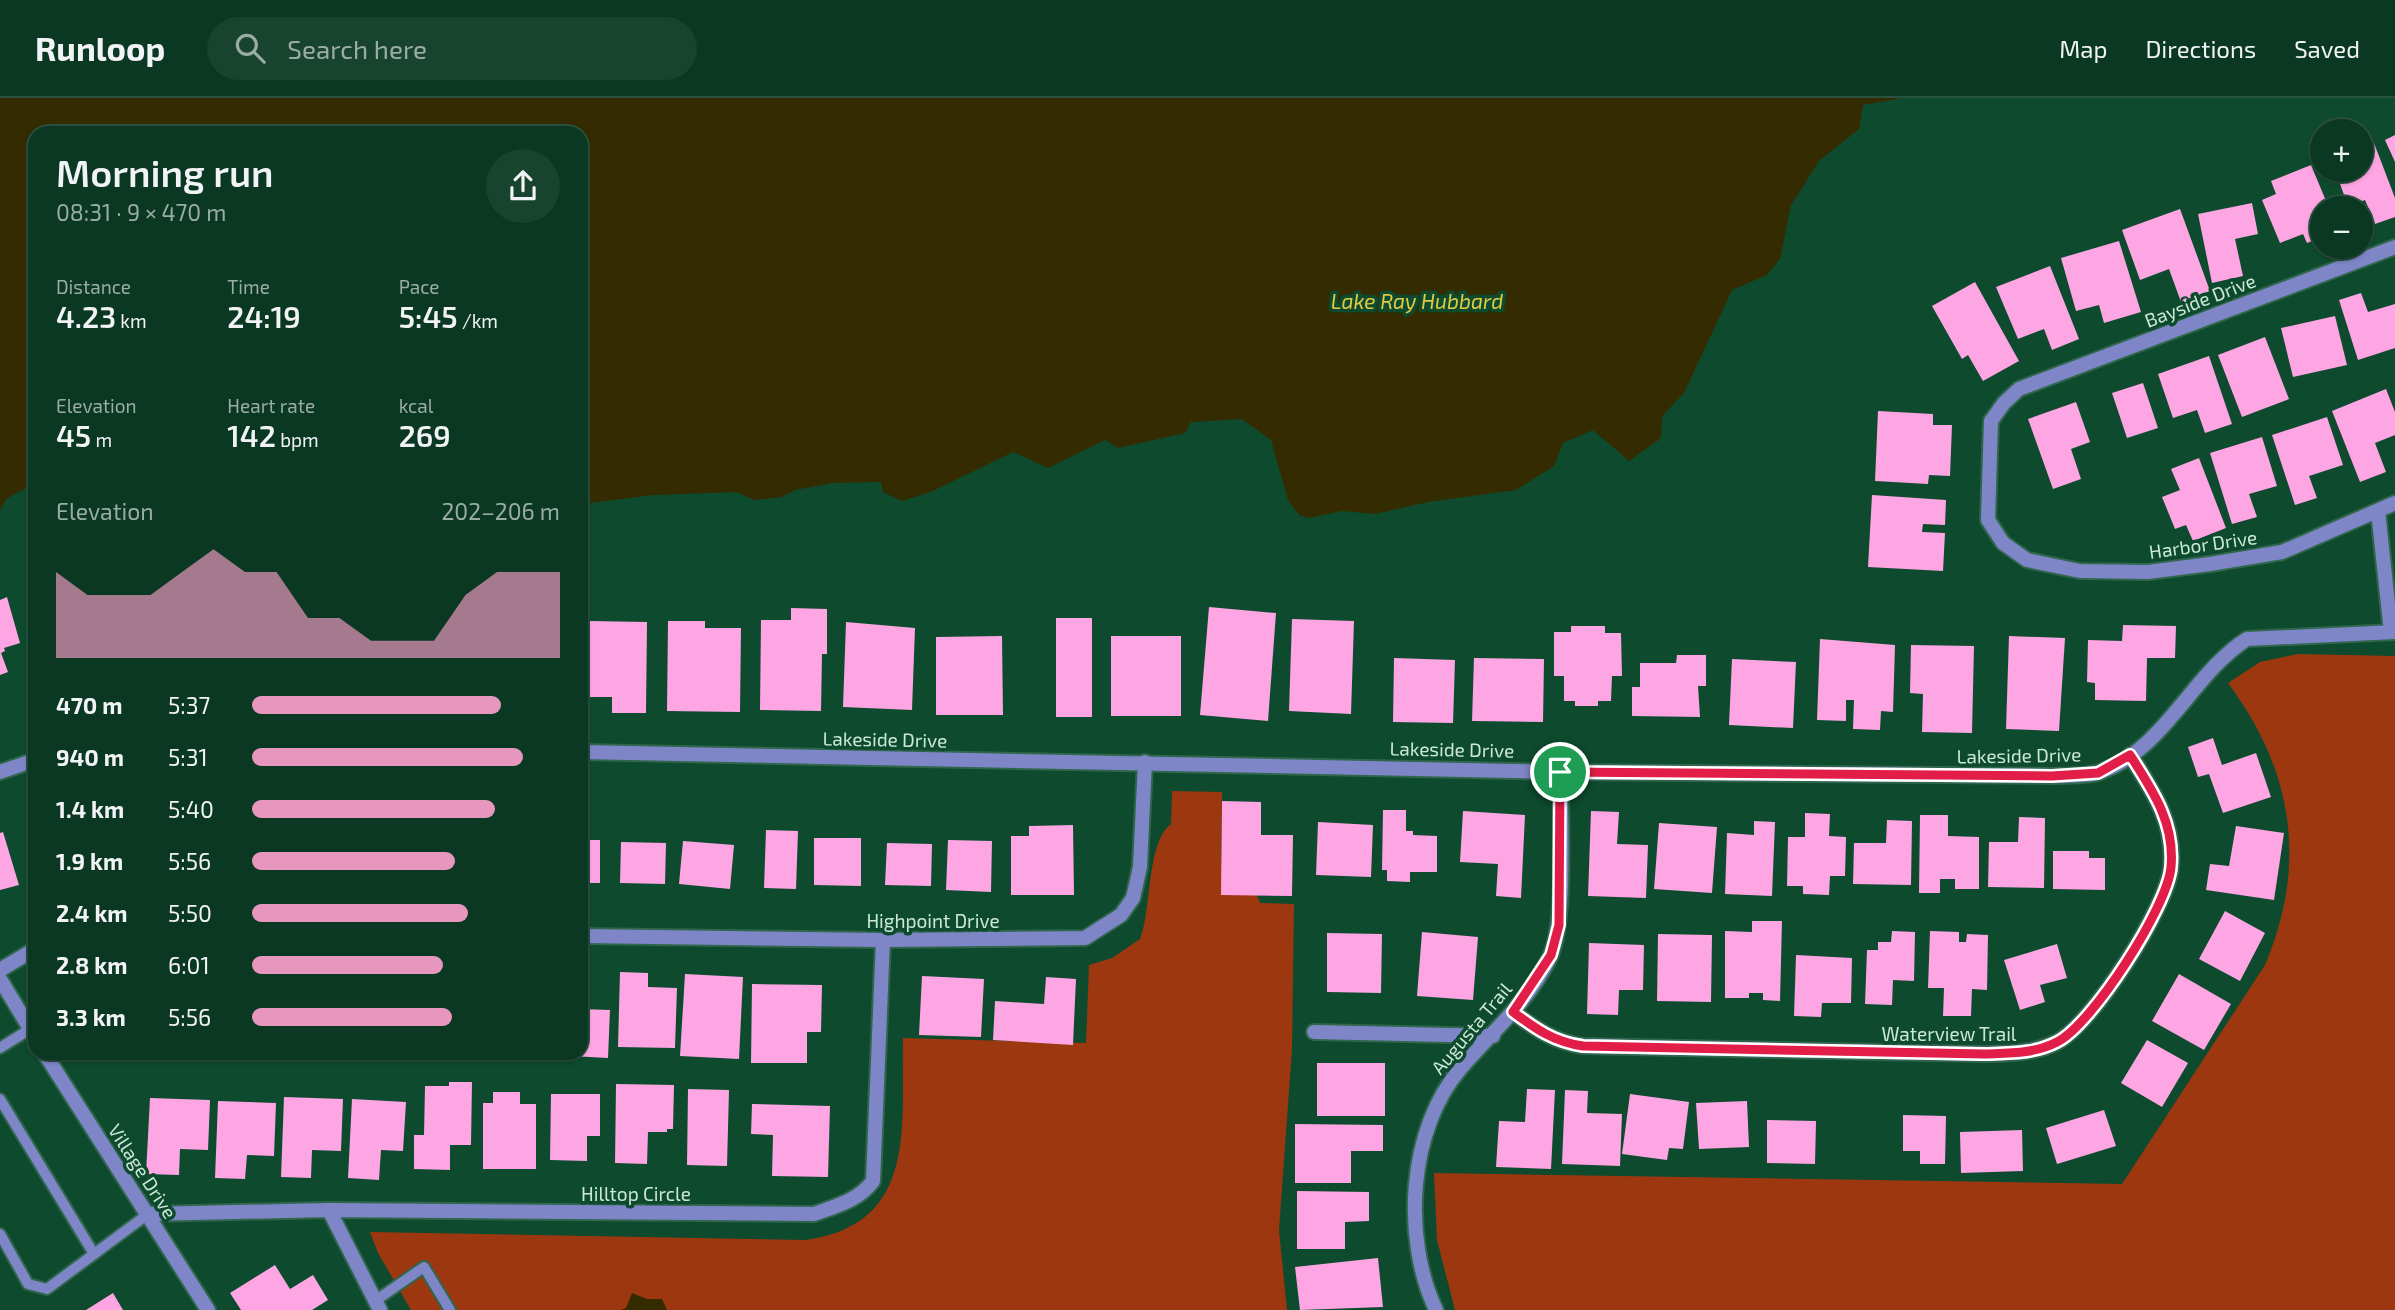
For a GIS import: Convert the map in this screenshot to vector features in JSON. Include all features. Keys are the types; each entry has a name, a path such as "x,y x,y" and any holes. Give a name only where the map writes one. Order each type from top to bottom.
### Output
{"street":[{"name":"Bayside Drive","path":"2027,561 2003,543 1988,520 1991,421 2004,402 2020,389 2395,247"},
{"name":"Harbor Drive","path":"2027,561 2080,571 2148,572 2210,564 2282,552 2395,503"},
{"path":"2378,511 2393,632"},
{"name":"Lakeside Drive","path":"588,752 1560,772 2052,776 2098,773 2130,755 2158,730 2230,650 2247,639 2393,632"},
{"name":"Waterview Trail","path":"1513,1012 1546,1036 1562,1043 1583,1046 1984,1054 2026,1053 2058,1042 2102,1002 2164,896 2171,869 2169,829 2161,802 2130,755"},
{"path":"0,772 28,762"},
{"name":"Highpoint Drive","path":"588,936 883,940 1085,938 1121,915 1133,898 1140,867 1146,762"},
{"name":"Augusta Trail","path":"1436,1310 1428,1294 1418,1244 1416,1199 1422,1148 1427,1127 1445,1089 1513,1012 1551,955 1559,925 1560,772"},
{"name":"Hilltop Circle","path":"148,1214 329,1210 814,1214 849,1202 865,1192 873,1181 883,940"},
{"path":"0,970 28,953"},
{"path":"0,979 28,1026"},
{"path":"1314,1032 1493,1036"},
{"name":"Village Drive","path":"49,1060 208,1310"},
{"path":"329,1210 378,1305"}],"lane":[{"path":"0,1048 28,1035"},
{"path":"0,1099 94,1254"},
{"path":"0,1234 28,1284 47,1289 148,1214"},
{"path":"378,1305 424,1268 450,1310"}],"shaded area":[{"path":"2298,654 2395,656 2395,1310 1455,1310 1437,1240 1434,1173 2122,1184 2265,965 2278,927 2286,891 2289,854 2287,819 2280,784 2250,716 2228,683 2260,662"},
{"path":"1172,791 1222,792 1221,864 1256,892 1260,903 1294,904 1292,1049 1279,1230 1287,1310 411,1310 378,1253 370,1232 806,1240 843,1230 869,1214 886,1192 896,1166 903,1104 903,1038 1086,1043 1089,965 1112,958 1140,939 1157,846 1171,824"}],"water":[{"name":"Lake Ray Hubbard","path":"0,98 1901,98 1863,105 1859,129 1819,161 1791,205 1780,259 1767,275 1732,290 1684,393 1662,416 1661,438 1629,461 1593,430 1563,443 1554,466 1516,490 1428,502 1375,514 1342,511 1309,518 1299,515 1288,500 1271,440 1242,419 1191,422 1185,433 1118,448 1105,440 1048,468 1013,452 933,491 902,501 883,492 881,482 833,483 795,490 782,497 755,500 736,492 654,495 588,503 588,126 28,126 28,487 6,499 0,511"},
{"path":"632,1293 647,1299 662,1299 667,1310 621,1310 626,1308"}],"building":[{"path":"2395,135 2395,162 2385,140"},
{"path":"2373,143 2395,198 2395,217 2375,224 2373,196 2344,196 2339,182 2373,182"},
{"path":"2310,165 2310,182 2318,182 2324,196 2310,196 2310,242 2307,243 2303,234 2280,243 2262,200 2276,194 2271,181"},
{"path":"2252,203 2258,234 2235,239 2243,276 2212,283 2198,214"},
{"path":"2180,209 2210,291 2181,302 2169,269 2140,280 2122,230"},
{"path":"2119,241 2141,312 2104,323 2099,305 2076,311 2061,258"},
{"path":"2050,266 2079,339 2052,350 2044,329 2018,339 1996,287"},
{"path":"1975,282 2019,361 1983,381 1968,355 1962,359 1932,306"},
{"path":"2361,293 2368,312 2395,304 2395,348 2358,360 2339,300"},
{"path":"2335,316 2347,365 2293,377 2281,328"},
{"path":"2265,337 2289,399 2242,417 2218,355"},
{"path":"2209,356 2232,424 2205,433 2197,410 2173,418 2158,374"},
{"path":"2143,383 2158,428 2127,438 2112,393"},
{"path":"2386,389 2395,412 2395,435 2375,443 2386,472 2360,482 2332,411"},
{"path":"2076,402 2090,442 2071,449 2081,479 2053,489 2028,419"},
{"path":"1878,411 1933,414 1933,425 1952,425 1950,476 1929,475 1928,484 1875,481"},
{"path":"2327,417 2343,465 2309,476 2317,498 2295,505 2272,435"},
{"path":"2262,437 2277,486 2249,494 2257,517 2232,524 2210,453"},
{"path":"2199,458 2226,528 2193,541 2186,525 2175,529 2162,497 2180,490 2171,469"},
{"path":"1872,495 1946,500 1945,525 1923,524 1922,532 1945,533 1943,571 1868,567"},
{"path":"7,597 20,643 4,648 5,651 1,653 8,672 0,675 0,600"},
{"path":"1209,607 1276,613 1268,721 1200,715"},
{"path":"791,608 827,609 827,654 822,654 821,711 760,710 761,620 791,620"},
{"path":"1056,618 1092,618 1092,717 1056,717"},
{"path":"1292,619 1354,621 1351,714 1289,711"},
{"path":"589,621 647,622 646,713 612,713 612,697 588,697"},
{"path":"668,621 705,621 705,628 741,628 740,712 667,711"},
{"path":"846,622 915,628 912,710 843,707"},
{"path":"2123,625 2176,626 2175,658 2147,658 2146,701 2095,700 2095,683 2087,682 2088,640 2122,641"},
{"path":"1571,626 1605,626 1605,633 1621,633 1622,676 1612,676 1611,701 1598,701 1598,706 1575,706 1575,701 1564,701 1564,676 1554,676 1554,632 1571,632"},
{"path":"1002,636 1003,715 936,715 936,637"},
{"path":"1111,636 1181,636 1181,716 1111,716"},
{"path":"2009,636 2065,638 2059,731 2006,729"},
{"path":"1820,639 1895,645 1893,712 1881,711 1880,730 1853,729 1854,700 1846,700 1846,721 1817,720"},
{"path":"1911,645 1974,646 1972,733 1922,732 1923,694 1910,693"},
{"path":"1677,655 1706,655 1706,686 1698,686 1700,717 1632,716 1632,687 1640,687 1640,663 1676,663"},
{"path":"1394,658 1455,660 1453,723 1393,722"},
{"path":"1474,658 1544,659 1543,722 1472,721"},
{"path":"1732,659 1796,662 1793,728 1729,725"},
{"path":"2213,738 2222,765 2256,753 2271,797 2223,813 2209,774 2198,777 2188,747"},
{"path":"1222,801 1261,802 1261,835 1293,835 1292,896 1221,895"},
{"path":"1383,810 1406,810 1406,831 1413,831 1413,835 1437,836 1437,872 1410,872 1410,882 1387,881 1387,870 1382,870"},
{"path":"1463,811 1525,815 1521,898 1496,896 1498,864 1460,862"},
{"path":"1591,811 1619,812 1617,844 1648,845 1646,898 1588,896"},
{"path":"1805,813 1830,814 1829,836 1846,837 1845,876 1830,876 1829,895 1803,894 1803,886 1787,886 1788,837 1805,837"},
{"path":"1920,815 1948,815 1948,836 1979,837 1979,889 1955,889 1955,879 1940,879 1940,893 1919,893"},
{"path":"2019,817 2045,818 2044,888 1988,887 1989,842 2018,842"},
{"path":"1887,820 1912,821 1911,885 1853,884 1854,843 1886,843"},
{"path":"1754,821 1775,822 1772,896 1725,894 1727,833 1754,835"},
{"path":"1318,822 1373,825 1371,877 1316,875"},
{"path":"1659,823 1717,827 1712,893 1654,889"},
{"path":"1073,825 1074,895 1011,895 1011,836 1029,836 1029,826"},
{"path":"2236,826 2284,833 2274,900 2206,890 2210,864 2229,866"},
{"path":"766,830 798,831 796,889 764,888"},
{"path":"3,832 19,885 0,890 0,833"},
{"path":"814,838 861,838 861,886 814,885"},
{"path":"588,840 600,840 600,883 588,883"},
{"path":"948,840 992,841 991,892 946,890"},
{"path":"683,841 734,845 730,889 679,884"},
{"path":"621,842 666,843 665,884 620,883"},
{"path":"887,843 932,844 931,886 885,885"},
{"path":"2053,851 2089,851 2089,858 2105,858 2105,890 2053,889"},
{"path":"2225,911 2265,933 2240,981 2199,959"},
{"path":"1752,921 1782,921 1780,1001 1763,1000 1763,993 1749,993 1749,998 1725,998 1725,931 1752,932"},
{"path":"1892,931 1915,932 1914,981 1893,980 1892,1005 1865,1004 1867,950 1878,950 1878,942 1891,942"},
{"path":"1930,931 1959,932 1959,942 1966,942 1967,934 1988,935 1987,990 1972,989 1971,1016 1943,1016 1944,988 1928,988"},
{"path":"1422,932 1478,937 1473,1000 1417,996"},
{"path":"1327,933 1382,934 1381,993 1327,992"},
{"path":"1658,934 1712,935 1711,1002 1657,1001"},
{"path":"1589,943 1644,945 1643,990 1619,990 1618,1015 1587,1014"},
{"path":"2057,944 2067,978 2040,985 2045,1002 2020,1010 2004,960"},
{"path":"1796,955 1852,958 1851,1003 1822,1003 1821,1017 1794,1016"},
{"path":"620,972 648,973 648,987 677,988 675,1048 618,1047"},
{"path":"685,974 743,977 739,1059 680,1056"},
{"path":"2179,974 2231,1004 2204,1050 2152,1021"},
{"path":"922,976 984,979 981,1037 919,1035"},
{"path":"1046,977 1076,979 1073,1045 993,1040 995,1001 1044,1004"},
{"path":"752,984 822,985 821,1032 807,1032 807,1063 751,1063"},
{"path":"588,1009 610,1010 608,1058 588,1057"},
{"path":"2147,1040 2188,1063 2162,1107 2121,1083"},
{"path":"1317,1063 1385,1063 1385,1116 1317,1116"},
{"path":"449,1082 472,1082 471,1145 450,1145 450,1170 414,1169 414,1135 424,1135 425,1086 449,1086"},
{"path":"616,1084 674,1085 673,1129 667,1129 667,1132 648,1132 647,1164 615,1163"},
{"path":"688,1089 729,1090 727,1166 687,1165"},
{"path":"1527,1089 1555,1090 1551,1169 1496,1167 1499,1121 1525,1122"},
{"path":"1565,1090 1588,1091 1587,1113 1622,1114 1620,1166 1562,1164"},
{"path":"493,1092 520,1092 520,1104 536,1104 536,1169 483,1169 483,1103 493,1103"},
{"path":"551,1094 600,1094 600,1136 587,1136 587,1161 550,1160"},
{"path":"1630,1094 1689,1102 1683,1149 1669,1148 1667,1160 1622,1154"},
{"path":"284,1097 343,1099 341,1151 312,1150 311,1178 281,1177"},
{"path":"150,1098 210,1100 208,1150 180,1149 179,1175 146,1174"},
{"path":"352,1099 406,1102 403,1151 381,1150 379,1180 348,1178"},
{"path":"218,1101 276,1103 274,1156 247,1155 245,1179 215,1178"},
{"path":"1747,1101 1749,1147 1699,1149 1696,1103"},
{"path":"752,1104 830,1106 828,1177 772,1176 773,1135 751,1134"},
{"path":"2104,1110 2116,1146 2057,1164 2046,1128"},
{"path":"1903,1115 1946,1116 1945,1164 1920,1164 1920,1151 1903,1151"},
{"path":"1767,1120 1816,1121 1815,1164 1767,1163"},
{"path":"1295,1124 1383,1125 1383,1151 1351,1151 1351,1183 1295,1183"},
{"path":"2022,1130 2023,1171 1961,1173 1960,1132"},
{"path":"1297,1191 1369,1192 1369,1221 1345,1222 1345,1249 1297,1249"},
{"path":"1378,1258 1383,1307 1300,1310 1295,1267"},
{"path":"275,1265 290,1289 313,1275 328,1300 312,1310 241,1310 230,1293"},
{"path":"113,1293 123,1310 86,1310"}],"route":[{"path":"2130,755 2161,802 2169,829 2171,869 2164,896 2102,1002 2080,1025 2058,1042 2026,1053 1583,1046 1562,1043 1546,1036 1513,1012 1551,955 1559,925 1560,772 2052,776 2098,773 2130,755"}]}
